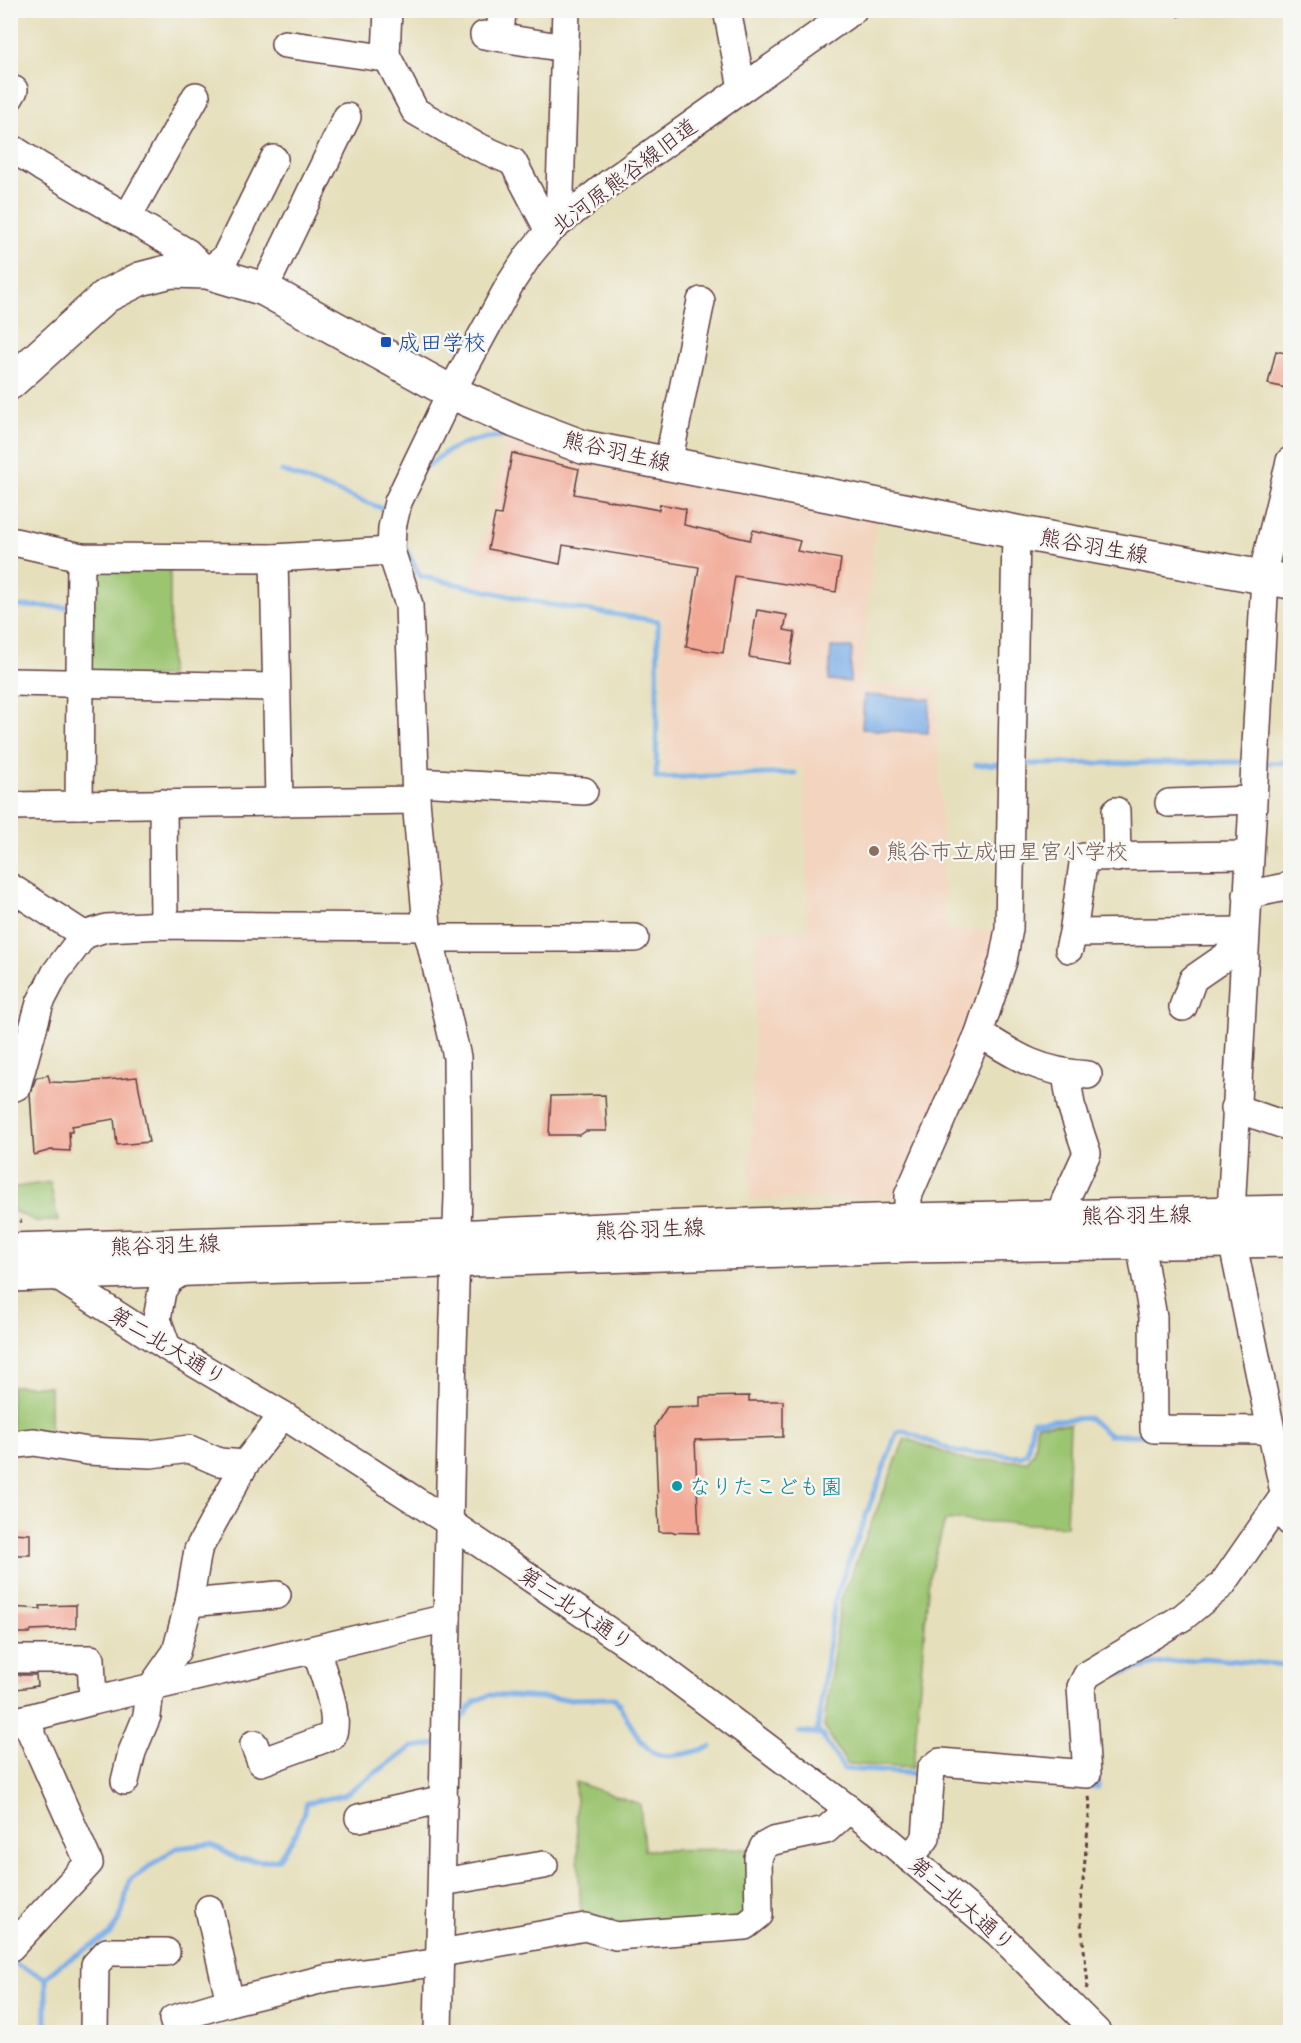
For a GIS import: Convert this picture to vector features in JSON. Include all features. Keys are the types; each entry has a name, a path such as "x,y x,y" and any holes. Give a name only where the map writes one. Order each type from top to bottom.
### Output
{"main road":[{"name":"熊谷羽生線","path":"19,375 106,296 140,279 171,271 207,272 264,289 451,392 514,421 583,447 1016,532 1278,579"},
{"name":"熊谷羽生線","path":"13,1244 53,1274 185,1270 456,1250 625,1229 907,1233 1140,1243 1290,1212"},
{"name":"熊谷羽生線","path":"907,1233 1231,1226 1290,1240"},
{"name":"熊谷羽生線","path":"13,1244 456,1250"}],"street":[{"path":"388,10 386,55 415,111 474,145 513,162 554,227"},
{"path":"502,10 492,36 565,48"},
{"path":"554,227 566,10"},
{"path":"727,10 742,88"},
{"name":"北河原熊谷線旧道","path":"391,552 392,528 398,502 451,392 510,284 529,255 554,227 608,184 853,10"},
{"path":"285,44 377,57 386,55"},
{"path":"127,218 196,96"},
{"path":"264,289 347,117"},
{"path":"10,147 41,168 188,254 207,272 225,258 274,159"},
{"path":"668,463 701,301"},
{"path":"1290,461 1266,560 1278,579 1252,800 1235,1108 1231,1226 1270,1430 1287,1491 1290,1522"},
{"path":"907,1233 908,1196 979,1033 1003,961 1009,929 1016,532"},
{"path":"10,541 81,557 274,558 391,552 409,605 416,791 428,933 457,1057 458,1196 438,2032"},
{"path":"80,805 81,557"},
{"path":"274,558 279,802"},
{"path":"10,682 275,687"},
{"path":"10,806 279,802 416,791 584,790"},
{"path":"1169,803 1252,800"},
{"path":"163,804 164,925"},
{"path":"1116,811 1117,858"},
{"path":"1245,937 1071,941 1084,857 1249,855"},
{"path":"1247,895 1290,886"},
{"path":"10,887 84,935"},
{"path":"10,1089 18,1086 40,1003 56,972 84,935 106,928 164,925 635,938"},
{"path":"1182,1007 1194,979 1245,937"},
{"path":"979,1033 1021,1060 1077,1075 1071,1105 1087,1153 1065,1201"},
{"path":"1235,1108 1290,1127"},
{"path":"1140,1243 1153,1317 1154,1429 1270,1430"},
{"path":"167,1347 157,1319 162,1291 169,1280 185,1270"},
{"name":"第二北大通り","path":"53,1274 167,1347 283,1415 450,1523 651,1660 849,1809 909,1858 998,1933 1097,2032"},
{"path":"125,1781 132,1752 147,1716 150,1689 176,1652 189,1603 198,1550 245,1464 283,1415"},
{"path":"10,1445 34,1442 88,1451 151,1454 189,1449 219,1462 245,1464"},
{"path":"909,1858 926,1838 930,1775 940,1762 1087,1774 1081,1687 1087,1675 1182,1617 1222,1585 1287,1491"},
{"path":"189,1603 278,1595"},
{"path":"11,1947 89,1863 18,1721 93,1701 447,1618"},
{"path":"254,1744 261,1762 332,1736 335,1729 334,1714 316,1650"},
{"path":"10,1659 91,1659 93,1701"},
{"path":"359,1818 444,1799"},
{"path":"177,2032 173,2019 230,2002 328,1978 440,1958 585,1927 616,1936 745,1926 759,1915 758,1857 764,1846 773,1841 826,1830 849,1809"},
{"path":"442,1882 544,1865"},
{"path":"209,1909 230,2002"},
{"path":"94,2032 95,1965 108,1952 166,1952"}],"path":[{"path":"1177,16 1197,10"},
{"path":"1072,2007 1088,1984 1080,1914 1089,1798"}],"shaded area":[{"name":"熊谷市立成田星宮小学校","path":"508,440 611,468 876,519 861,684 937,688 945,929 1001,930 985,984 899,1197 750,1200 757,931 808,930 804,767 664,773 663,616 470,585"}],"green space":[{"path":"92,567 170,568 170,676 90,677"},
{"path":"50,1182 58,1221 36,1221 13,1211 11,1188"},
{"path":"11,1386 50,1386 50,1439 11,1439"},
{"path":"1037,1424 1070,1424 1066,1526 945,1521 929,1577 913,1768 847,1764 824,1727 841,1600 905,1438 964,1460 1028,1461 1034,1451"},
{"path":"575,1782 640,1804 644,1850 748,1849 751,1907 743,1919 644,1931 581,1921"}],"water":[{"path":"831,647 852,648 850,682 829,680"},
{"path":"864,695 930,699 928,733 862,729"}],"building":[{"path":"1276,351 1290,354 1290,389 1268,384"},
{"path":"512,453 579,469 574,494 659,510 660,504 686,509 684,525 750,540 753,530 800,541 797,551 841,559 836,592 735,576 723,653 686,647 699,567 563,545 560,564 488,549 495,514 501,515"},
{"path":"757,610 787,615 784,630 795,632 790,664 749,657"},
{"path":"48,1075 50,1082 74,1083 137,1077 149,1142 117,1145 114,1119 72,1126 72,1132 69,1132 70,1151 51,1150 34,1155 30,1094 36,1078"},
{"path":"605,1095 607,1131 586,1131 580,1135 549,1135 551,1096"},
{"name":"なりたこども園","path":"749,1396 749,1401 783,1401 783,1437 695,1440 699,1533 659,1532 655,1426 667,1407 700,1406 700,1397"},
{"path":"10,1533 30,1534 30,1555 10,1555"},
{"path":"76,1605 76,1628 10,1633 10,1607 41,1609 40,1606"},
{"path":"36,1675 37,1686 10,1690 10,1676"}],"waterway":[{"path":"10,349 19,359"},
{"path":"429,466 447,451 468,442 491,437 514,437"},
{"path":"282,471 384,509"},
{"path":"401,540 420,576 546,604 658,621 656,778 795,773"},
{"path":"10,606 72,607"},
{"path":"1027,764 1242,762"},
{"path":"1268,763 1290,762"},
{"path":"976,765 1004,764"},
{"path":"817,1734 835,1599 897,1432 904,1431 956,1452 1020,1456 1027,1453 1033,1421 1089,1418 1109,1435 1147,1435"},
{"path":"1281,1438 1290,1438"},
{"path":"1093,1690 1109,1676 1156,1664 1203,1658 1286,1665 1290,1663"},
{"path":"456,1726 475,1701 490,1695 563,1699 615,1698 641,1740 654,1753 672,1756 711,1747"},
{"path":"799,1732 821,1734 844,1769 922,1774"},
{"path":"1097,1735 1099,1755"},
{"path":"46,2032 46,1978 60,1965 111,1934 122,1913 129,1881 176,1848 211,1844 237,1859 263,1861 278,1859 296,1834 307,1803 344,1795 412,1747 436,1744"},
{"path":"1087,1786 1098,1787 1098,1777"},
{"path":"10,1962 46,1978"}],"place":[{"name":"成田学校","path":"386,342"},
{"name":"熊谷市立成田星宮小学校","path":"874,851"},
{"name":"なりたこども園","path":"677,1486"}]}
